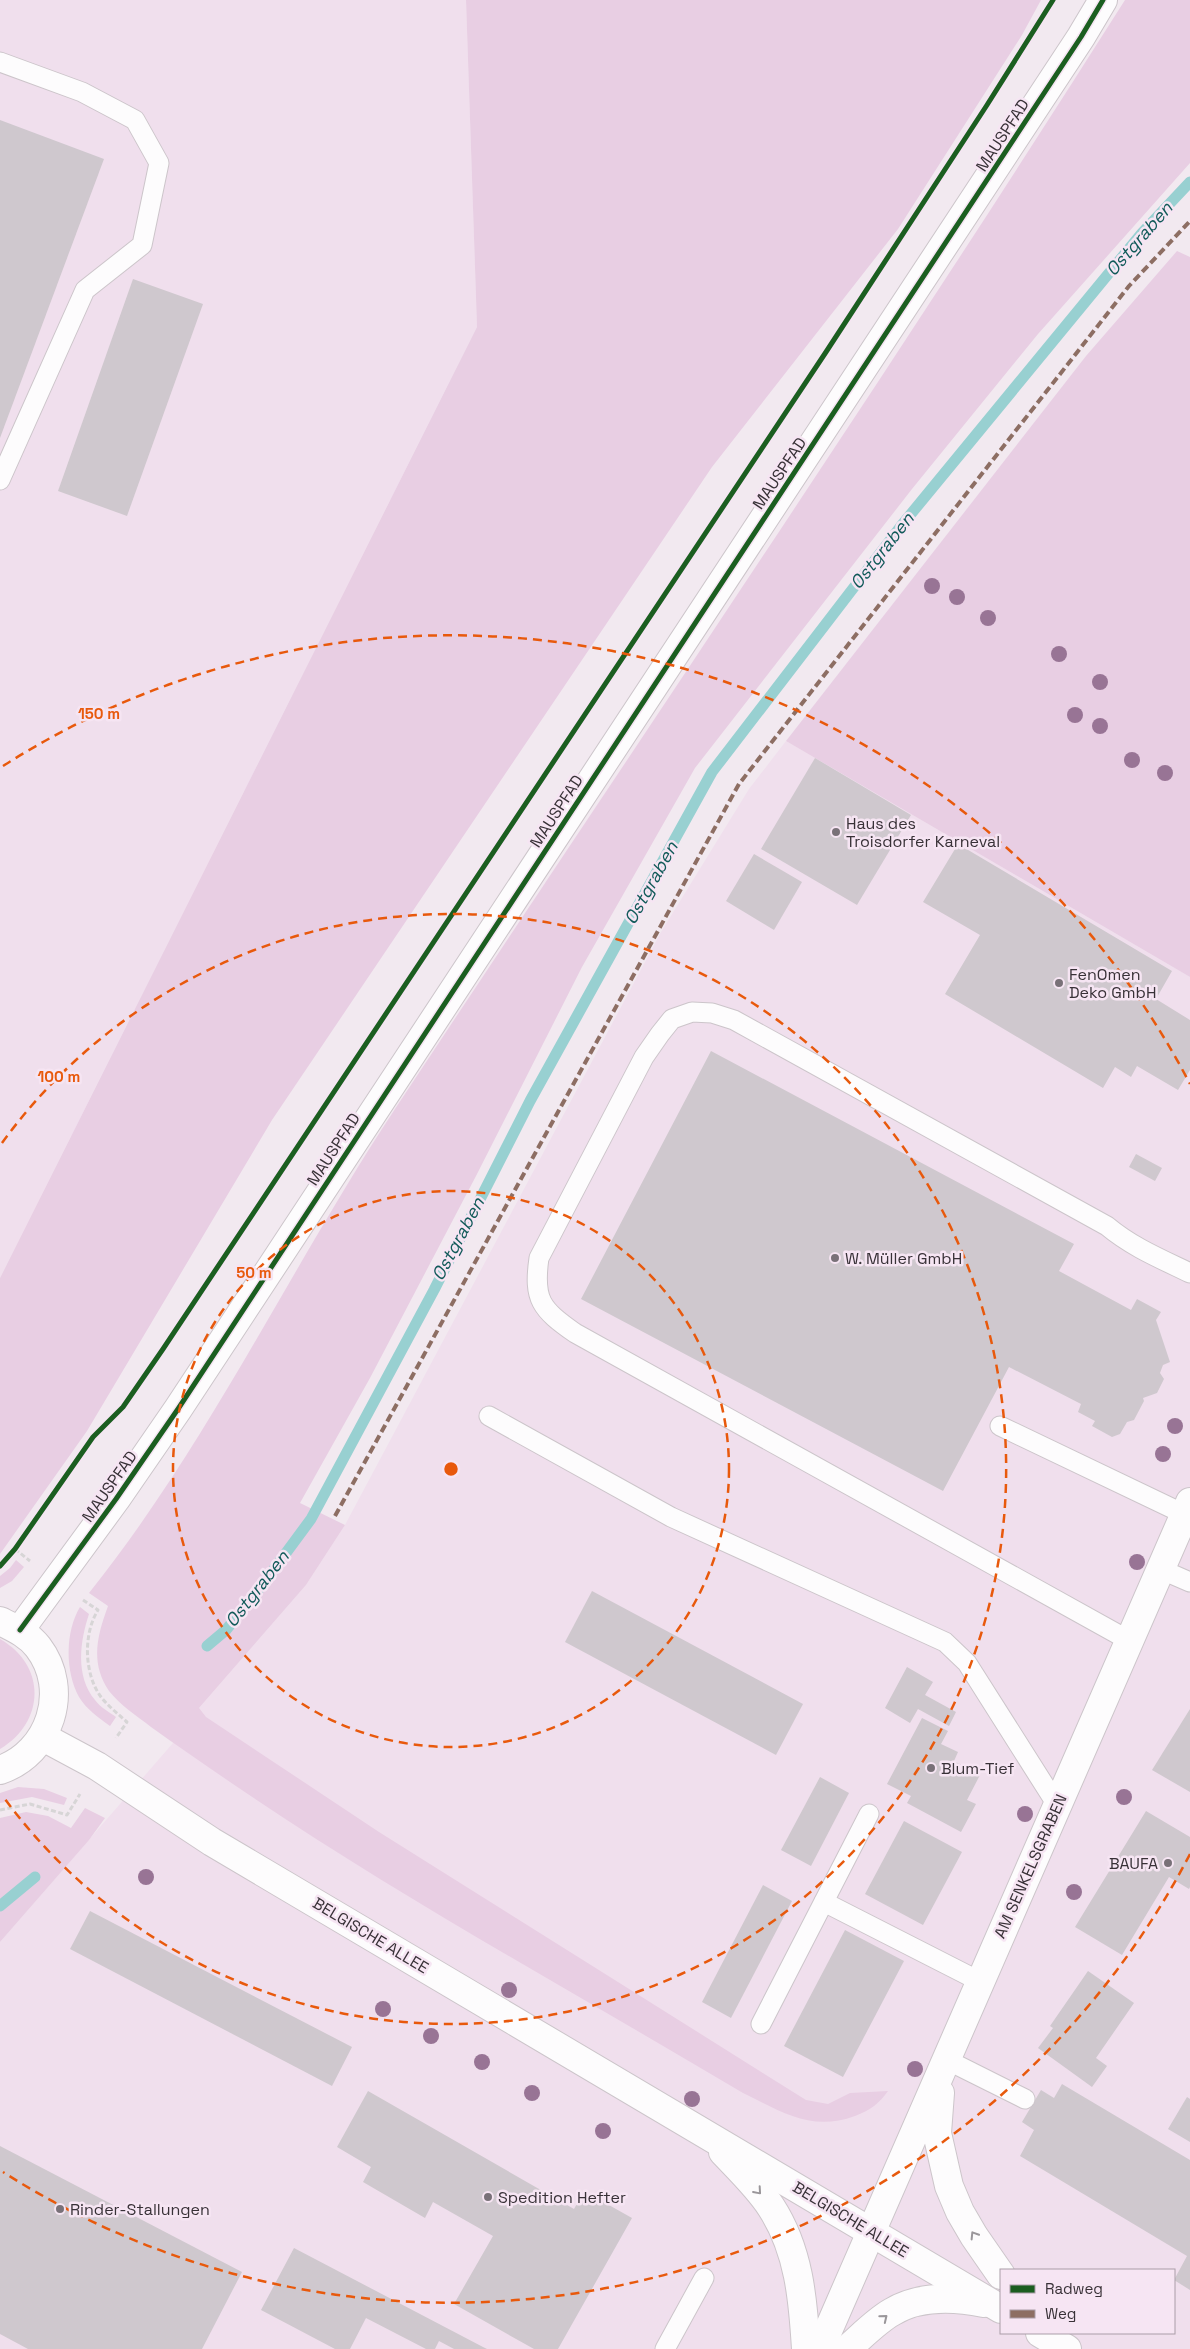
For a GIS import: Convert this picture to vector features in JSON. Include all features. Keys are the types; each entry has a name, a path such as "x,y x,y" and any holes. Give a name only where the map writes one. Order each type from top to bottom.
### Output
{"street":[{"name":"MAUSPFAD","path":"10,1626 116,1499 178,1409 1081,38 1103,0"},
{"name":"AM SENKELSGRABEN","path":"820,2349 1187,1508"},
{"path":"0,1770 11,1766 29,1754 43,1737 52,1716 54,1691 49,1668 38,1647 10,1626"},
{"name":"BELGISCHE ALLEE","path":"43,1737 97,1766 212,1842 998,2307"},
{"path":"944,2068 937,2133 949,2186 965,2220 1000,2273"},
{"name":"BELGISCHE ALLEE","path":"701,2130 770,2205 784,2230 791,2246 802,2292 806,2349"},
{"path":"847,2349 893,2311 932,2298 963,2299 998,2307"},
{"path":"1042,2334 1067,2349"},
{"path":"1053,2334 1067,2349"}],"lane":[{"path":"0,62 82,92 135,120 159,163 142,245 85,290 0,480"},
{"path":"1130,1641 575,1333 554,1318 542,1303 535,1282 539,1258 644,1057 672,1019 692,1012 712,1013 734,1020 1108,1226 1120,1237 1150,1255 1190,1273"},
{"path":"489,1416 670,1517 945,1642 967,1663 1057,1805"},
{"path":"1000,1426 1187,1508"},
{"path":"1160,1569 1190,1582"},
{"path":"761,2024 869,1814"},
{"path":"824,1902 979,1981"},
{"path":"944,2068 1025,2099"},
{"path":"665,2349 704,2278"}],"shaded area":[{"path":"0,0 466,0 477,327 0,1278"},
{"path":"466,0 1041,0 1022,35 898,229 712,467 272,1120 87,1431 0,1554 0,1278 477,327"},
{"path":"1125,0 1190,0 1190,163 1038,334 912,489 695,768 582,967 476,1176 370,1378 300,1503 345,1525 306,1585 199,1708 206,1717 379,1832 806,2100 828,2104 850,2093 888,2091 874,2106 855,2116 824,2122 811,2121 784,2113 743,2093 484,1942 292,1824 151,1727 118,1701 103,1681 97,1660 97,1649 98,1639 108,1606 89,1593 132,1536 211,1416 357,1169 395,1109 854,418"},
{"path":"1177,251 1190,257 1190,977 786,741 1086,356"},
{"path":"786,741 1190,977 1190,2349 0,2349 0,1942 173,1743 199,1708 306,1585 345,1525 661,932 749,789"},
{"path":"16,1560 24,1567 12,1581 0,1588 0,1576"},
{"path":"80,1607 89,1614 83,1635 81,1658 84,1680 97,1703 116,1717 110,1726 85,1705 74,1687 69,1664 69,1640 75,1617"},
{"path":"0,1639 15,1650 26,1664 33,1679 34,1694 32,1709 26,1724 15,1738 0,1749"},
{"path":"18,1787 44,1789 67,1798 64,1805 32,1797 0,1803 0,1793"},
{"path":"85,1808 105,1818 89,1840 0,1942 0,1818 26,1812 48,1816 71,1828"}],"building":[{"path":"0,120 104,159 0,438"},
{"path":"133,279 203,304 127,516 58,491"},
{"name":"Haus des Troisdorfer Karneval","path":"815,758 911,815 857,905 761,849"},
{"name":"FenOmen Deko GmbH","path":"958,844 1172,971 1156,999 1190,1020 1190,1070 1178,1090 1137,1066 1131,1077 1115,1067 1103,1088 945,994 980,935 923,902"},
{"path":"754,854 802,882 774,930 726,901"},
{"name":"W. Müller GmbH","path":"711,1051 1074,1244 1059,1271 1131,1310 1137,1299 1161,1312 1156,1320 1170,1362 1163,1365 1160,1373 1164,1379 1157,1393 1143,1398 1144,1401 1134,1420 1127,1422 1120,1434 1112,1437 1092,1426 1095,1421 1078,1412 1081,1404 1009,1367 943,1491 581,1299"},
{"path":"1136,1154 1162,1168 1155,1181 1129,1167"},
{"path":"592,1591 803,1704 776,1755 565,1642"},
{"path":"907,1667 933,1682 925,1695 956,1712 949,1726 918,1709 910,1723 885,1708"},
{"path":"1190,1709 1190,1792 1152,1770"},
{"name":"Blum-Tief","path":"922,1718 948,1731 941,1744 958,1752 954,1761 980,1775 967,1800 976,1804 961,1832 907,1803 911,1796 887,1784"},
{"path":"820,1777 849,1793 811,1866 781,1850"},
{"path":"1146,1811 1190,1837 1190,1887 1189,1889 1169,1877 1122,1955 1075,1927"},
{"path":"904,1821 962,1852 923,1925 865,1894"},
{"path":"763,1885 792,1901 731,2018 702,2002"},
{"path":"90,1911 352,2047 332,2086 70,1949"},
{"path":"845,1930 904,1961 843,2077 784,2046"},
{"path":"1088,1971 1134,2003 1096,2058 1107,2066 1092,2087 1038,2048 1053,2028 1050,2026"},
{"path":"1062,2084 1190,2160 1190,2290 1175,2281 1187,2256 1020,2156 1034,2130 1022,2122 1041,2090 1054,2098"},
{"name":"Spedition Hefter","path":"368,2091 574,2209 584,2191 632,2218 558,2349 534,2349 454,2304 493,2236 433,2202 425,2218 363,2182 371,2167 337,2147"},
{"path":"1187,2097 1190,2099 1190,2142 1168,2129"},
{"name":"Rinder-Stallungen","path":"0,2146 242,2272 202,2349 28,2349 0,2334"},
{"path":"294,2248 487,2349 454,2349 439,2341 435,2349 426,2349 366,2318 350,2349 335,2349 261,2310"}],"waterway":[{"name":"Ostgraben","path":"207,1646 226,1630 311,1519 434,1290 530,1101 712,772 901,526 1142,233 1190,182"},
{"path":"0,1906 35,1877"}],"marked path":[{"path":"335,1516 739,784 1129,286 1190,221"}],"cycle path":[{"path":"0,1566 15,1549 93,1437 123,1407 163,1349 826,352 1053,0"},
{"path":"20,1630 116,1499 178,1409 1081,37 1103,0"}],"place":[{"name":"Haus des Troisdorfer Karneval","path":"836,832"},
{"name":"FenOmen Deko GmbH","path":"1059,983"},
{"name":"W. Müller GmbH","path":"835,1258"},
{"name":"Blum-Tief","path":"931,1768"},
{"name":"BAUFA","path":"1168,1863"},
{"name":"Spedition Hefter","path":"488,2197"},
{"name":"Rinder-Stallungen","path":"60,2209"}]}
